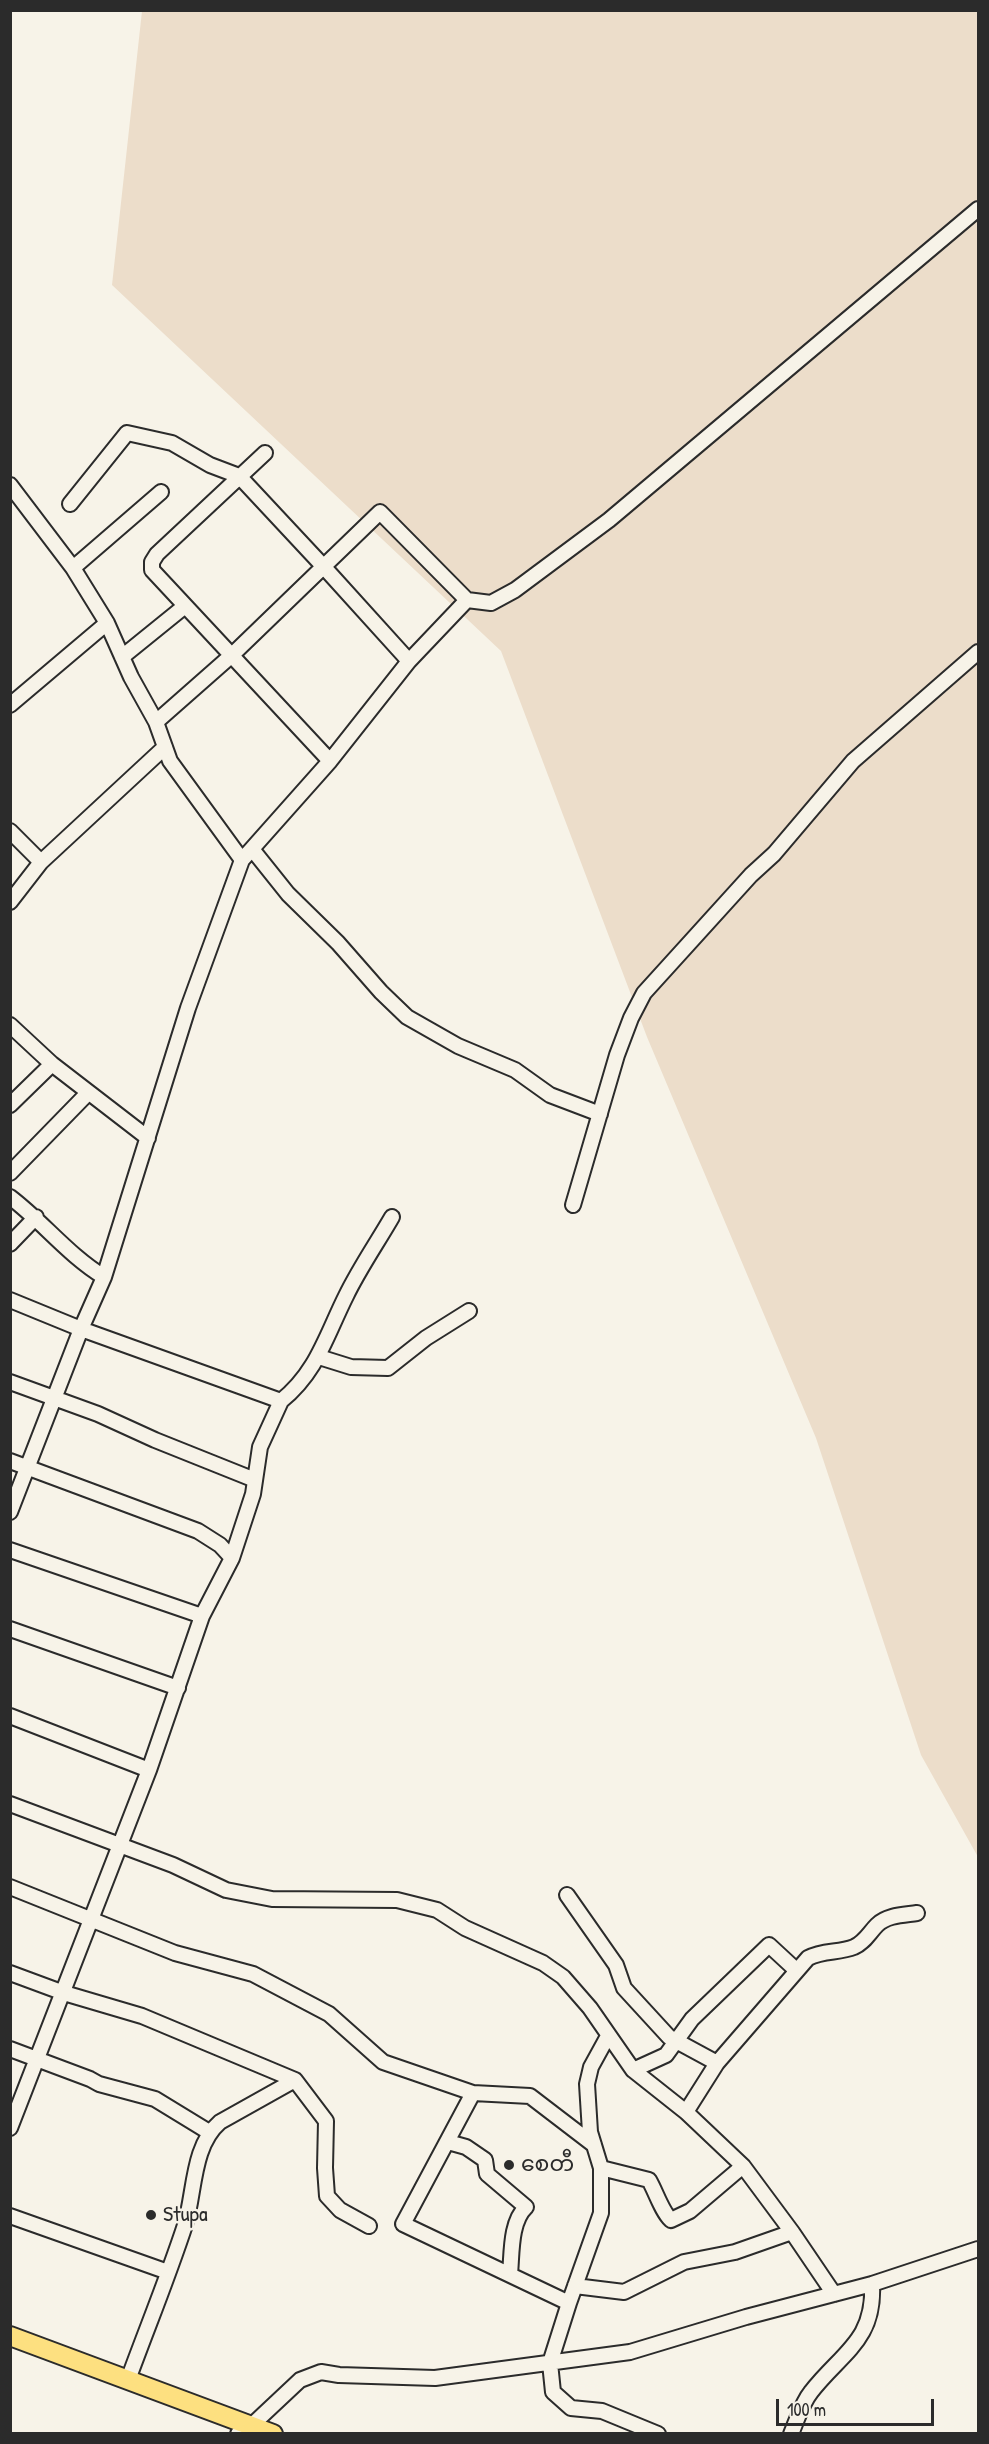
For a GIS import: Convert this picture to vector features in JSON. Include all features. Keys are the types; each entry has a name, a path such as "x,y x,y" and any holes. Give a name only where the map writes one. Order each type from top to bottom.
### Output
{"main road":[{"path":"10,2336 128,2380 245,2430 273,2433"}],"street":[{"path":"156,722 232,655 380,512 467,600 491,603 515,590 609,520 978,209"},
{"path":"70,504 127,433 172,443 210,465 239,476 409,662"},
{"path":"265,453 157,554 152,562 152,570 330,760"},
{"path":"10,485 73,568 107,623 130,677 156,722 170,761 247,855 338,943 381,992 407,1017 458,1047 515,1070 550,1095 600,1114"},
{"path":"73,568 161,492"},
{"path":"10,1512 81,1329 104,1277 188,1008 247,855 330,760 409,662 467,600"},
{"path":"122,657 185,606"},
{"path":"10,705 107,623"},
{"path":"573,1205 617,1055 631,1018 644,993 774,854 853,761 978,652"},
{"path":"10,902 41,862 165,747"},
{"path":"10,831 41,862"},
{"path":"12,1030 88,1093 148,1138"},
{"path":"10,1105 52,1064"},
{"path":"10,1173 88,1093"},
{"path":"10,1197 36,1217 73,1256 104,1277"},
{"path":"10,1244 36,1217"},
{"path":"10,2128 149,1770 202,1616 232,1558 253,1494 260,1447 281,1401 298,1387 319,1357 346,1296 392,1217"},
{"path":"10,1300 81,1329 281,1401"},
{"path":"319,1357 351,1367 388,1368 426,1338 469,1311"},
{"path":"10,1382 98,1414 154,1440 255,1480"},
{"path":"10,1461 198,1532 220,1545 232,1558"},
{"path":"10,1550 202,1616"},
{"path":"10,1629 178,1688"},
{"path":"10,1716 149,1770"},
{"path":"10,1803 173,1865 226,1890 272,1899 397,1900 437,1910 465,1928 543,1963 563,1977 590,2008 633,2070 686,2112 743,2166 834,2294"},
{"path":"10,1887 175,1953 253,1974 329,2014 383,2062 473,2092 530,2096 594,2145"},
{"path":"567,1895 616,1965 624,1988 669,2037 717,2063"},
{"path":"686,2112 717,2063 808,1958 818,1953 853,1947 884,1920 917,1913"},
{"path":"633,2070 666,2055 693,2019 769,1945 796,1970"},
{"path":"10,1973 63,1993 142,2016 295,2080 326,2121 327,2196 340,2210 369,2226"},
{"path":"608,2036 591,2067 587,2084 590,2132 601,2168 601,2213 550,2363 553,2392 571,2408 602,2411 658,2433"},
{"path":"10,2049 99,2084 155,2098 209,2132"},
{"path":"128,2380 185,2224 195,2173 209,2132 220,2122 295,2080"},
{"path":"473,2092 403,2224 569,2303"},
{"path":"448,2142 466,2147 485,2160 487,2174 526,2207 515,2226 510,2274"},
{"path":"601,2168 649,2180 662,2202 664,2214 672,2220 690,2211 743,2166"},
{"path":"10,2216 168,2272"},
{"path":"575,2286 624,2292 684,2262 735,2252 792,2232"},
{"path":"245,2430 300,2380 321,2372 339,2375 435,2378 630,2352 746,2316 873,2284 978,2249"},
{"path":"791,2433 809,2395 844,2358 862,2334 873,2302 873,2284"}],"shaded area":[{"path":"142,11 978,11 978,1857 921,1755 816,1438 647,1037 501,651 112,285"}],"place":[{"name":"စေတီ","path":"509,2165"},
{"name":"Stupa","path":"151,2215"}]}
